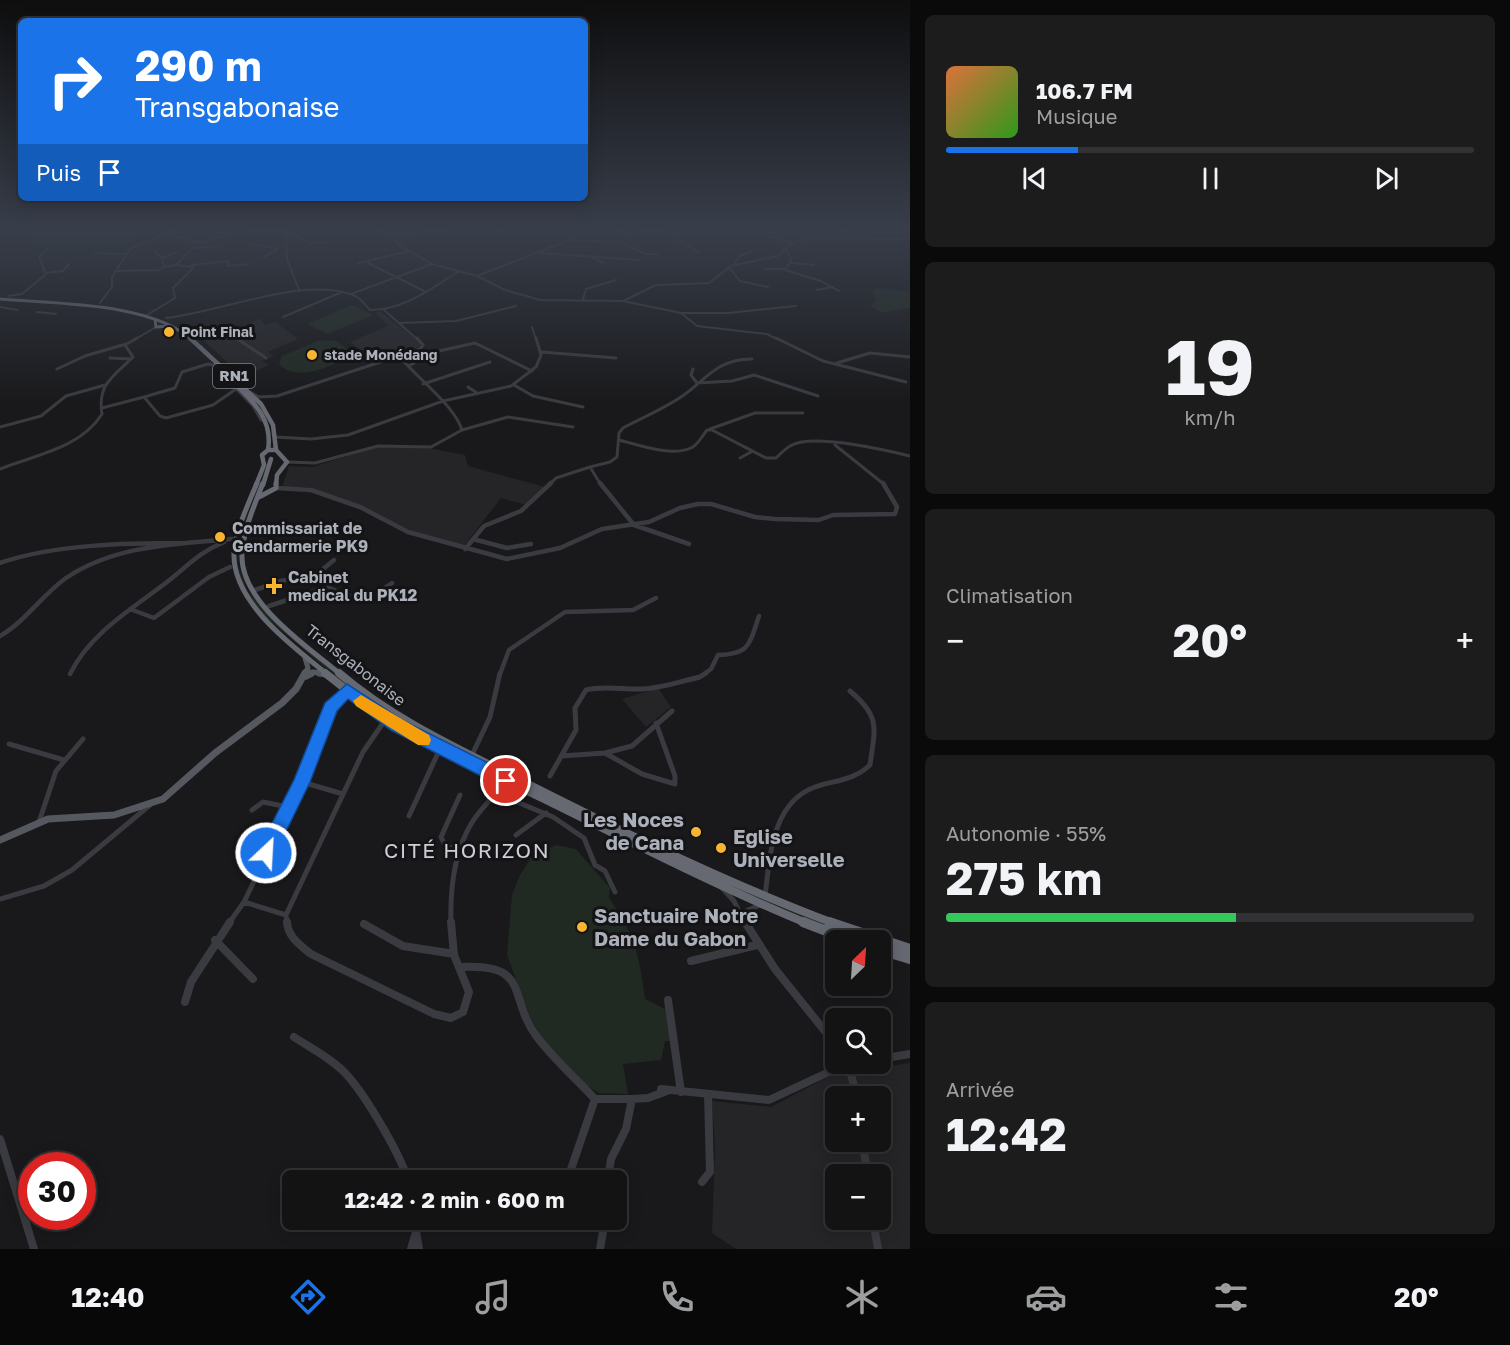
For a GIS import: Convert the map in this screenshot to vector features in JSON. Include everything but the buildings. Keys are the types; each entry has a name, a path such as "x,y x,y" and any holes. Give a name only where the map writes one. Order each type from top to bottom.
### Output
{"highway":[{"name":"RN1","path":"1,300 165,319"},
{"name":"RN1","path":"1,300 104,308 147,315 170,326 257,405 266,421 270,436 268,450 262,455 273,456"},
{"path":"155,319 156,327 170,326"},
{"name":"Transgabonaise","path":"165,319 188,334 249,391 266,410 275,437 273,456 244,534 240,556 243,577 256,601 369,699 416,728 765,896 846,929 910,949"},
{"path":"255,503 264,492 276,488 276,475 287,462 273,456 268,450"},
{"name":"Transgabonaise","path":"273,456 236,542 236,574 245,596 255,608 301,651 372,710 412,734 716,884 825,930"},
{"path":"891,953 910,959"}],"main road":[{"path":"301,651 308,665 303,679"},
{"path":"0,840 39,822 57,818 114,815 152,804 166,796 214,753 282,703 303,679 314,672 330,675"}],"street":[{"path":"1,300 19,295 28,287"},
{"path":"87,307 100,303 112,287"},
{"path":"147,315 175,298 174,287"},
{"path":"351,294 368,287"},
{"path":"416,287 424,291"},
{"path":"165,319 188,316 299,290 351,294 370,310 383,309 404,303 431,287"},
{"path":"499,287 532,298 551,301 583,299 623,301 681,313 725,313 796,306"},
{"path":"583,299 586,289 592,287"},
{"path":"623,301 651,287"},
{"path":"817,290 831,287"},
{"path":"833,287 839,291"},
{"path":"283,317 342,292"},
{"path":"17,300 19,295"},
{"path":"100,303 99,306 104,308"},
{"path":"399,322 456,321 496,309 516,306"},
{"path":"0,309 17,310"},
{"path":"266,410 263,400 272,396 418,350 423,345 383,309"},
{"path":"37,312 56,314"},
{"path":"681,313 697,326 771,335 832,363 906,382"},
{"path":"57,369 80,358 126,344 156,327"},
{"path":"275,437 311,439 348,435 442,401 514,385 538,364 542,352 532,327"},
{"path":"230,334 266,358"},
{"path":"409,366 430,353 475,343 532,371"},
{"path":"0,469 85,434 99,422 102,408 99,397 105,385 131,359 132,355 126,344"},
{"path":"542,352 616,358"},
{"path":"832,363 844,362 870,353 910,357"},
{"path":"400,357 461,422 462,430"},
{"path":"110,358 131,359"},
{"path":"465,549 490,522 521,511 556,478 615,459 619,450 619,433 623,428 681,397 707,373 739,359 752,359"},
{"path":"423,384 490,362"},
{"path":"102,408 175,388 182,372 215,365"},
{"path":"693,369 691,375 697,383"},
{"path":"697,383 732,381 754,375 818,396"},
{"path":"226,377 253,406 261,420 266,421"},
{"path":"0,427 41,416 66,396 105,385"},
{"path":"514,385 533,396 583,407"},
{"path":"468,387 477,393"},
{"path":"144,397 160,416 166,418 213,405 236,389"},
{"path":"249,391 258,397 272,396"},
{"path":"619,440 668,449 686,449 694,446 707,430 735,416 771,410 803,413"},
{"path":"287,462 315,463 378,446 431,447 462,430 508,417 573,427"},
{"path":"707,430 723,434 751,452 769,459 782,456 791,446 799,442 870,447 910,456"},
{"path":"276,488 311,490 360,507 408,532 507,559 560,548 608,527 649,522 686,506 704,504 755,517 775,519 895,514 897,507 886,485 852,461 835,445"},
{"path":"740,458 751,452"},
{"path":"590,467 608,495 634,525 689,544"},
{"path":"0,636 14,627 76,572 133,549 232,539"},
{"path":"473,539 507,548 531,544"},
{"path":"70,674 78,658 130,609 168,581 201,552 226,540"},
{"path":"0,563 20,556 129,543 179,542 188,544"},
{"path":"255,590 281,580 317,574 333,560"},
{"path":"130,609 154,618 176,606 211,576 230,567"},
{"path":"269,606 327,587 346,595 368,599 392,583"},
{"path":"472,755 490,717 502,665 509,650 565,612 633,610 656,598"},
{"path":"550,776 576,730 575,708 586,690 596,687 616,690 647,689 700,677 711,669 718,655 734,655 740,652 752,635 759,616"},
{"path":"185,1002 191,982 215,940 244,902 302,782 330,707 347,690"},
{"path":"765,896 780,816 807,790 856,778 870,765 871,742 877,733 876,717 863,701 850,691"},
{"path":"561,756 605,753 632,746 672,711"},
{"path":"382,723 371,737 286,915 284,923 287,930 314,958 400,996 435,1015 449,1018 464,1011 468,986 462,967 454,954 451,910 460,851 477,815 501,787 517,802 546,813 584,838 595,865 605,871 615,892"},
{"path":"605,753 642,774 675,784 675,776 657,723"},
{"path":"39,822 52,780 64,760 83,739"},
{"path":"9,744 64,760"},
{"path":"409,816 438,753"},
{"path":"302,782 343,794"},
{"path":"460,795 441,837 445,845 460,851"},
{"path":"252,810 264,802 288,807"},
{"path":"0,899 44,886 72,870 152,804"},
{"path":"516,835 529,823 546,813"},
{"path":"716,884 734,900 757,945 825,1031"},
{"path":"244,902 286,915"},
{"path":"743,919 749,909 761,904"},
{"path":"364,924 403,946 454,954"},
{"path":"215,940 253,979"},
{"path":"691,961 740,951 757,945"},
{"path":"462,967 487,966 500,970 511,979 536,1036 595,1099 648,1098 664,1090 768,1100 825,1074"},
{"path":"668,1000 681,1092"},
{"path":"294,1037 340,1068 351,1080 401,1158 405,1170"},
{"path":"891,1057 910,1054"},
{"path":"702,1182 710,1172 708,1094"},
{"path":"571,1170 595,1099"},
{"path":"609,1170 611,1159 626,1129 632,1099"},
{"path":"1,1146 34,1249"},
{"path":"415,1230 419,1249"},
{"path":"600,1249 603,1230"},
{"path":"875,1230 878,1249"},
{"path":"411,1249 415,1235"}],"shaded area":[{"path":"878,288 910,292 910,308 882,313 870,306 877,299 872,292"},
{"path":"352,305 373,315 328,334 307,324"},
{"path":"380,311 418,341 421,346 389,357 378,346 362,351 350,342 388,326 375,313"},
{"path":"259,318 265,325 275,322 298,339 268,352 274,356 262,361 269,365 243,377 200,337 247,327"},
{"path":"320,340 336,341 348,349 347,355 313,371 294,372 279,364 282,356"},
{"path":"412,445 465,455 468,466 545,487 527,505 501,498 463,547 413,532 309,487 282,487 289,466 313,467 372,448"},
{"path":"267,461 269,461 239,544 238,563 239,542 244,524"},
{"path":"248,591 270,617 367,701 414,730 696,869 843,930 826,928 731,888 425,738 365,702 268,619"},
{"path":"658,688 671,707 646,727 622,699"},
{"path":"556,845 576,849 610,888 609,898 635,946 645,999 667,1010 671,1041 665,1041 661,1060 623,1064 628,1094 599,1093 583,1083 548,1048 530,1017 507,955 512,895 520,875 531,858"},
{"path":"910,1063 910,1249 736,1249 712,1233 715,1148 712,1101 771,1107 834,1074 891,1074 891,1066"}],"slow traffic":[{"path":"361,701 383,717 424,740"}],"place":[{"name":"Point Final","path":"169,332"},
{"name":"stade Monédang","path":"312,355"},
{"name":"Commissariat de Gendarmerie PK9","path":"220,537"},
{"name":"Cabinet medical du PK12","path":"274,586"},
{"name":"Les Noces de Cana","path":"696,832"},
{"name":"Eglise Universelle","path":"721,848"},
{"name":"Sanctuaire Notre Dame du Gabon","path":"582,927"}],"district":[{"name":"CITÉ HORIZON","path":"467,851"}],"route":[{"path":"266,853 302,782 330,707 335,699 347,690 396,725 506,781"}]}
